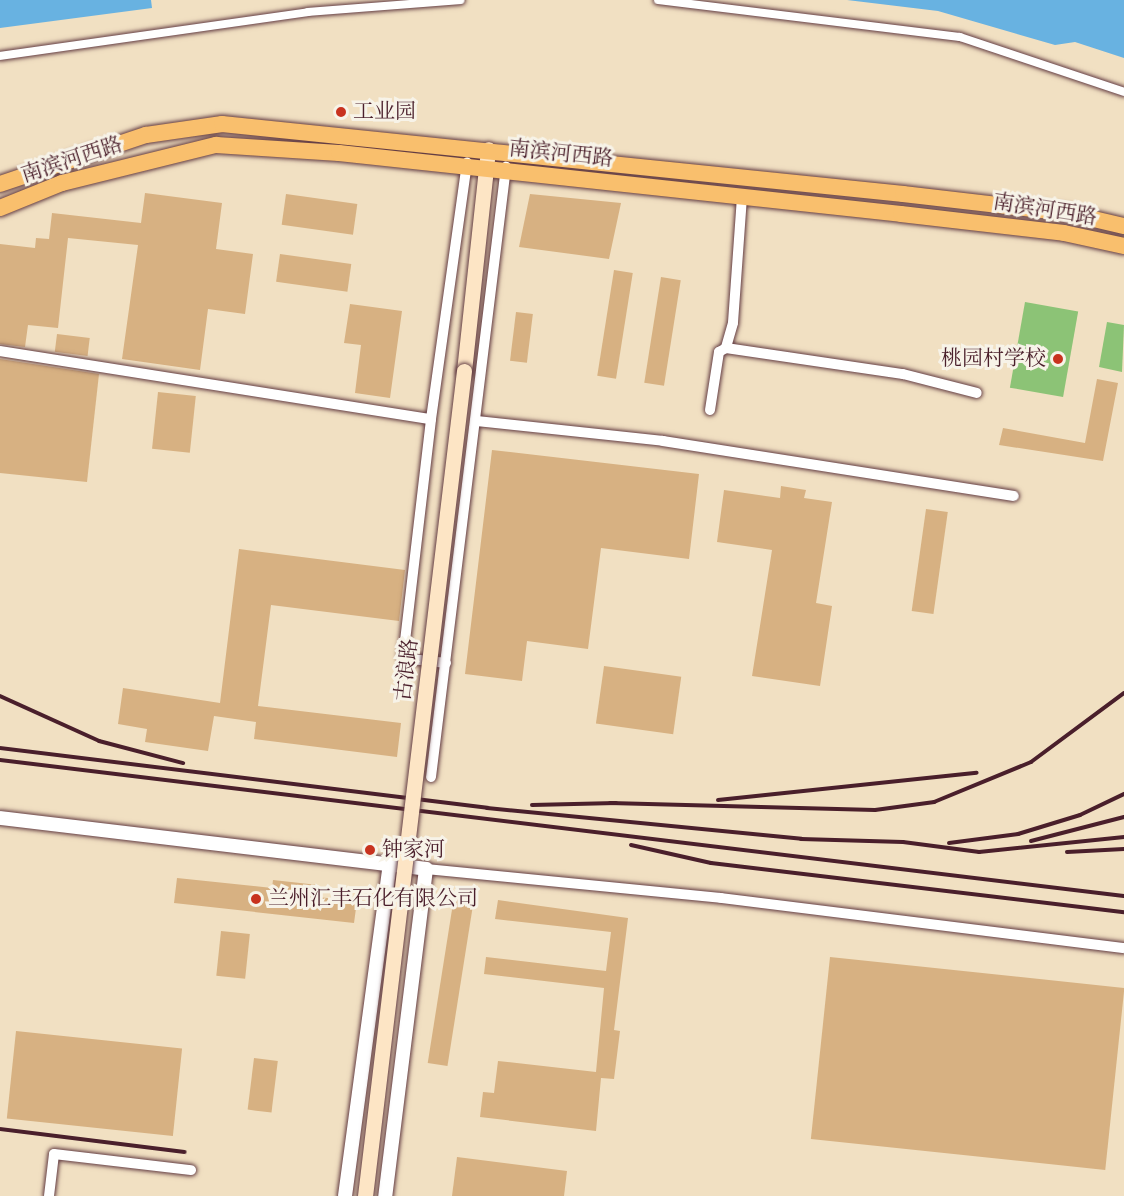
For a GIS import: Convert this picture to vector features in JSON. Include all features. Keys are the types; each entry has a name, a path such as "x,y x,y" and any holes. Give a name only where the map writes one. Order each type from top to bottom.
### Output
{"highway":[{"name":"南滨河西路","path":"0,184 146,135 222,124 470,147 1068,213 1124,226"},
{"name":"南滨河西路","path":"0,208 62,183 216,145 467,167 742,197 1064,233 1124,246"}],"main road":[{"name":"古浪路","path":"365,1196 464,371 488,149"}],"street":[{"path":"0,56 308,12 461,0"},
{"path":"658,0 960,38 1124,92"},
{"path":"446,663 403,658 431,419 470,147"},
{"path":"431,777 477,421 507,151"},
{"path":"726,348 733,323 742,197"},
{"path":"710,410 719,352 726,348 903,374 977,393"},
{"path":"0,351 431,419"},
{"path":"477,421 663,441 1014,496"},
{"path":"0,818 426,869 721,898 1124,948"},
{"path":"345,1196 390,864"},
{"path":"385,1196 426,869"},
{"path":"49,1196 54,1154 191,1170"}],"green space":[{"path":"1025,302 1078,311 1063,397 1010,388"},
{"path":"1107,322 1124,325 1122,372 1099,367"}],"water":[{"path":"0,0 151,0 152,8 0,28"},
{"path":"847,0 1124,0 1124,58 1075,42 1055,45 938,11"}],"building":[{"path":"145,193 222,203 216,249 253,254 245,314 208,309 200,370 122,359 138,245 68,238 58,328 28,325 25,347 0,344 0,244 35,248 36,238 49,239 52,213 141,223"},
{"path":"286,194 357,204 353,235 282,225"},
{"path":"530,194 621,203 609,259 519,247"},
{"path":"280,254 351,264 347,292 276,282"},
{"path":"614,270 633,273 616,379 597,376"},
{"path":"661,277 681,280 664,386 644,383"},
{"path":"350,304 402,311 390,398 355,393 361,345 344,343"},
{"path":"516,312 533,314 527,363 510,361"},
{"path":"57,334 90,338 88,356 55,352"},
{"path":"0,359 99,374 87,482 0,473"},
{"path":"1097,379 1118,383 1103,461 999,445 1003,428 1085,443"},
{"path":"158,392 196,396 190,453 152,449"},
{"path":"492,450 699,474 689,559 601,548 588,649 527,641 522,681 465,674"},
{"path":"781,486 806,490 804,498 832,502 816,603 832,606 820,686 752,676 772,550 717,542 724,490 780,498"},
{"path":"926,509 948,512 933,614 912,611"},
{"path":"239,549 405,570 399,621 271,605 258,706 401,723 397,757 254,739 256,722 214,716 208,751 145,742 147,729 118,724 123,688 220,703"},
{"path":"604,666 681,677 673,734 596,723"},
{"name":"兰州汇丰石化有限公司","path":"177,878 272,888 273,880 318,885 317,897 357,901 354,923 174,903"},
{"path":"454,897 474,900 447,1066 428,1063"},
{"path":"498,900 628,918 614,1030 620,1031 614,1079 601,1078 596,1131 480,1117 483,1092 494,1093 498,1061 596,1072 604,988 484,974 486,957 606,971 611,932 495,919"},
{"path":"221,931 250,934 245,979 216,976"},
{"path":"830,957 1124,988 1105,1170 811,1139"},
{"path":"16,1031 182,1048 173,1136 7,1119"},
{"path":"254,1058 278,1061 271,1113 248,1110"},
{"path":"457,1157 567,1171 564,1196 452,1196"}],"railway":[{"path":"610,803 875,810 934,802 1031,762 1124,693"},
{"path":"0,696 99,741 183,763"},
{"path":"0,748 487,808 801,839 903,842 979,852 1124,837"},
{"path":"0,760 1124,896"},
{"path":"718,800 977,773"},
{"path":"949,843 1018,834 1080,815 1124,794"},
{"path":"532,805 616,803"},
{"path":"1031,841 1124,817"},
{"path":"631,845 711,863 1124,912"},
{"path":"1067,852 1124,849"},
{"path":"0,1129 185,1152"}],"place":[{"name":"工业园","path":"341,112"},
{"name":"桃园村学校","path":"1058,359"},
{"name":"钟家河","path":"370,850"},
{"name":"兰州汇丰石化有限公司","path":"256,899"}]}
